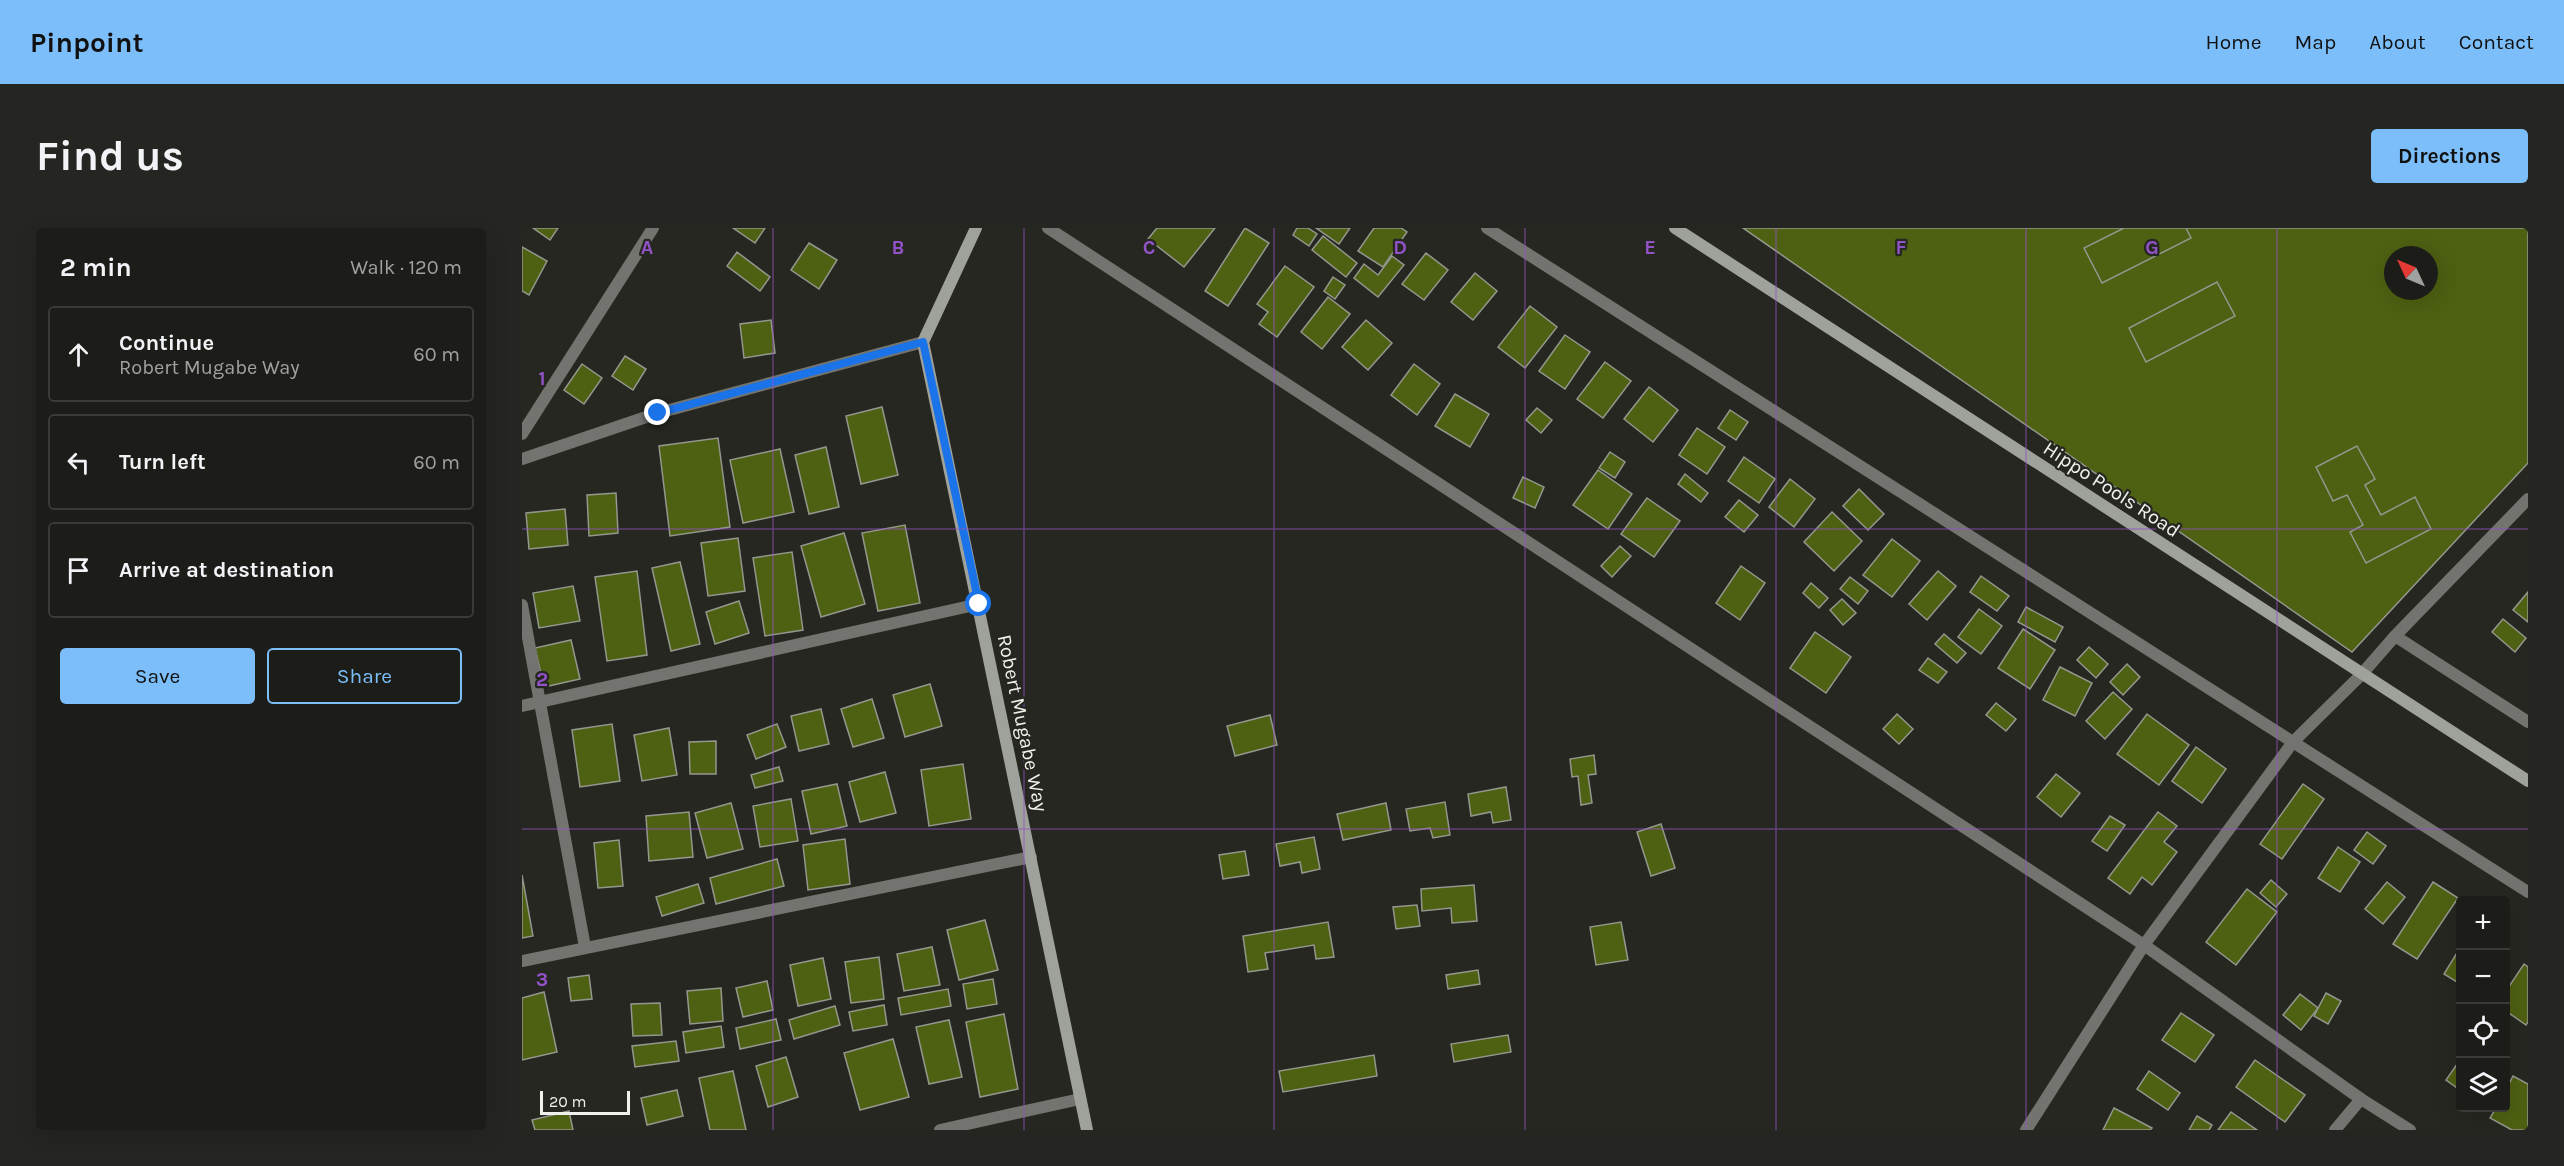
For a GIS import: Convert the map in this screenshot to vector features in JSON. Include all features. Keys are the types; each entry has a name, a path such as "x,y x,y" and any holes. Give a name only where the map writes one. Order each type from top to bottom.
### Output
{"street":[{"path":"522,434 653,228"},
{"path":"522,459 658,413 923,342 976,228"},
{"path":"1048,228 2144,945 2361,1099 2410,1130"},
{"path":"1487,228 2528,892"},
{"name":"Hippo Pools Road","path":"1675,228 2361,675 2528,781"},
{"name":"Robert Mugabe Way","path":"923,342 1087,1130"},
{"path":"2026,1130 2144,945 2293,742 2361,675 2395,636 2528,499"},
{"path":"522,706 979,604"},
{"path":"522,605 585,947"},
{"path":"2395,636 2528,722"},
{"path":"522,961 1031,857"},
{"path":"2335,1130 2361,1099"},
{"path":"940,1130 1080,1100"}],"building":[{"path":"533,228 558,228 550,240"},
{"path":"733,228 765,228 755,243"},
{"path":"1157,228 1215,228 1184,267 1148,239"},
{"path":"1245,228 1269,243 1228,306 1205,291"},
{"path":"1297,228 1308,228 1317,234 1309,246 1293,235"},
{"path":"1316,228 1350,228 1339,244"},
{"path":"1374,228 1401,228 1407,232 1383,267 1358,251"},
{"path":"1743,228 2528,228 2528,463 2352,652"},
{"path":"2124,228 2186,228 2191,238 2102,283 2084,248"},
{"path":"1323,236 1357,263 1346,277 1312,250"},
{"path":"809,243 837,260 819,289 791,270"},
{"path":"522,247 547,261 529,295 522,291"},
{"path":"737,252 770,277 760,291 727,266"},
{"path":"1426,253 1448,270 1424,300 1402,284"},
{"path":"1392,256 1404,265 1378,297 1354,278 1364,264 1378,275"},
{"path":"1285,266 1314,287 1277,337 1259,324 1268,312 1257,304"},
{"path":"1475,273 1497,291 1473,320 1451,302"},
{"path":"1333,277 1345,285 1335,299 1324,291"},
{"path":"2217,282 2235,316 2146,362 2129,328"},
{"path":"1328,297 1350,314 1322,349 1301,332"},
{"path":"1530,306 1557,327 1525,368 1498,347"},
{"path":"771,320 775,353 744,358 740,324"},
{"path":"1366,320 1392,343 1368,370 1342,347"},
{"path":"1565,335 1590,352 1565,389 1539,371"},
{"path":"625,356 646,369 633,390 612,376"},
{"path":"1605,362 1631,381 1603,418 1577,399"},
{"path":"582,364 602,378 584,404 564,390"},
{"path":"1414,364 1440,384 1417,415 1391,395"},
{"path":"1649,387 1678,410 1653,442 1624,419"},
{"path":"1455,394 1489,414 1470,447 1435,426"},
{"path":"882,407 898,475 861,484 846,416"},
{"path":"1537,408 1552,420 1541,433 1526,420"},
{"path":"1730,410 1748,422 1736,440 1718,428"},
{"path":"1697,428 1725,447 1707,474 1679,455"},
{"path":"718,438 730,527 670,536 659,446"},
{"path":"2357,446 2375,479 2365,485 2381,515 2415,497 2431,529 2366,563 2350,532 2363,525 2347,495 2333,501 2316,467"},
{"path":"826,447 839,507 809,514 795,455"},
{"path":"780,449 794,512 743,523 730,460"},
{"path":"1610,452 1625,462 1615,478 1599,468"},
{"path":"1744,457 1775,479 1759,503 1728,481"},
{"path":"1598,470 1632,494 1608,529 1573,505"},
{"path":"1685,474 1708,493 1701,502 1678,484"},
{"path":"1523,477 1544,487 1535,508 1513,498"},
{"path":"1790,479 1815,499 1794,527 1769,507"},
{"path":"1859,489 1884,514 1868,530 1843,506"},
{"path":"616,493 618,533 589,536 587,495"},
{"path":"1647,498 1680,521 1654,557 1621,534"},
{"path":"1739,500 1758,515 1744,532 1725,517"},
{"path":"565,509 568,545 529,549 526,513"},
{"path":"1832,512 1862,541 1834,571 1804,542"},
{"path":"905,525 920,603 878,611 862,533"},
{"path":"844,533 865,604 821,617 801,546"},
{"path":"738,538 745,591 708,596 701,543"},
{"path":"1892,539 1920,561 1892,597 1863,575"},
{"path":"1620,546 1631,556 1612,577 1601,566"},
{"path":"792,552 803,630 765,636 753,558"},
{"path":"680,562 700,644 671,651 652,568"},
{"path":"1741,566 1765,583 1740,620 1716,603"},
{"path":"637,571 647,655 607,661 595,577"},
{"path":"1938,571 1956,586 1927,620 1909,604"},
{"path":"1981,576 2009,596 1997,611 1970,592"},
{"path":"1850,577 1868,591 1858,604 1840,589"},
{"path":"1811,583 1828,598 1819,608 1803,593"},
{"path":"573,586 580,621 539,628 533,593"},
{"path":"2528,592 2528,622 2513,610"},
{"path":"1842,599 1856,613 1843,625 1830,610"},
{"path":"739,601 749,633 715,644 706,612"},
{"path":"2026,607 2063,627 2055,642 2018,622"},
{"path":"1979,609 2002,626 1981,654 1958,637"},
{"path":"2503,619 2526,638 2515,652 2492,632"},
{"path":"2023,629 2055,650 2030,689 1998,668"},
{"path":"1815,632 1851,657 1826,693 1790,668"},
{"path":"1944,634 1966,653 1957,663 1935,644"},
{"path":"571,640 580,679 544,687 535,648"},
{"path":"2089,647 2108,664 2096,678 2077,660"},
{"path":"1928,658 1947,672 1938,683 1919,670"},
{"path":"2127,664 2140,677 2123,695 2110,682"},
{"path":"2060,667 2092,683 2075,716 2043,700"},
{"path":"930,684 942,726 905,737 893,695"},
{"path":"2113,692 2132,709 2105,739 2086,721"},
{"path":"872,699 884,738 853,747 841,709"},
{"path":"1996,703 2016,719 2006,731 1986,715"},
{"path":"821,709 829,744 799,751 791,716"},
{"path":"1897,714 1913,729 1899,744 1883,729"},
{"path":"2147,714 2189,745 2159,785 2117,754"},
{"path":"1270,715 1277,745 1235,756 1227,726"},
{"path":"612,724 620,781 580,787 572,730"},
{"path":"777,724 786,747 756,759 747,735"},
{"path":"669,728 677,775 642,781 634,735"},
{"path":"716,741 716,774 690,774 689,742"},
{"path":"2196,747 2226,769 2202,803 2172,781"},
{"path":"1594,755 1596,774 1588,775 1592,803 1581,805 1578,776 1572,777 1570,759"},
{"path":"963,764 971,819 929,826 921,770"},
{"path":"779,767 783,781 755,788 751,775"},
{"path":"885,772 896,813 860,822 849,782"},
{"path":"2056,774 2080,793 2061,817 2037,797"},
{"path":"837,784 847,826 811,834 802,791"},
{"path":"2303,784 2324,799 2282,859 2260,844"},
{"path":"1506,787 1511,820 1493,823 1491,812 1471,816 1468,794"},
{"path":"791,799 798,841 760,847 753,806"},
{"path":"1445,802 1450,835 1433,838 1430,828 1410,831 1406,809"},
{"path":"731,803 743,849 707,858 695,813"},
{"path":"1386,803 1391,830 1343,840 1337,814"},
{"path":"689,812 693,857 649,861 646,816"},
{"path":"2158,812 2177,826 2164,842 2177,852 2152,885 2142,877 2130,894 2108,878"},
{"path":"2110,816 2125,825 2107,851 2092,841"},
{"path":"1661,824 1675,868 1651,876 1637,832"},
{"path":"2367,832 2386,846 2373,864 2354,850"},
{"path":"1314,837 1320,869 1302,873 1300,862 1280,866 1276,844"},
{"path":"845,839 850,884 808,890 803,845"},
{"path":"619,840 623,886 598,888 594,843"},
{"path":"2338,847 2360,862 2340,892 2318,878"},
{"path":"1245,851 1249,875 1223,879 1219,855"},
{"path":"777,859 784,886 716,904 710,878"},
{"path":"522,875 533,936 522,938"},
{"path":"2271,880 2287,894 2276,907 2260,893"},
{"path":"2387,882 2405,897 2383,924 2365,909"},
{"path":"2433,882 2456,897 2456,901 2417,959 2393,944"},
{"path":"698,884 704,903 662,916 656,897"},
{"path":"1474,885 1477,921 1452,923 1451,908 1422,911 1421,889"},
{"path":"2247,889 2277,912 2236,965 2206,942"},
{"path":"1417,905 1420,926 1396,929 1393,907"},
{"path":"985,920 998,970 959,980 947,930"},
{"path":"1328,922 1334,957 1316,959 1314,945 1265,953 1268,969 1248,972 1243,936"},
{"path":"1621,922 1628,960 1596,965 1590,927"},
{"path":"932,947 940,985 904,991 897,954"},
{"path":"2456,954 2456,982 2444,974"},
{"path":"879,957 884,999 851,1003 845,962"},
{"path":"823,958 831,999 798,1006 790,965"},
{"path":"2524,964 2528,967 2528,1022 2526,1025 2510,1014 2510,985"},
{"path":"1478,970 1480,984 1448,989 1446,975"},
{"path":"589,975 592,999 571,1001 568,978"},
{"path":"993,979 997,1004 967,1009 963,984"},
{"path":"767,981 773,1010 743,1017 736,988"},
{"path":"721,988 723,1021 690,1024 687,991"},
{"path":"948,989 951,1006 901,1015 898,998"},
{"path":"544,992 557,1052 522,1060 522,998"},
{"path":"2326,993 2341,1001 2328,1024 2314,1016"},
{"path":"2300,994 2318,1008 2301,1030 2283,1015"},
{"path":"660,1003 662,1035 633,1036 631,1004"},
{"path":"884,1005 887,1025 853,1031 849,1012"},
{"path":"835,1006 840,1025 794,1039 789,1020"},
{"path":"2181,1013 2214,1035 2195,1062 2162,1040"},
{"path":"1004,1014 1018,1089 980,1097 966,1022"},
{"path":"776,1019 781,1040 740,1049 736,1028"},
{"path":"949,1020 962,1077 929,1084 916,1027"},
{"path":"721,1026 724,1047 686,1053 683,1032"},
{"path":"1508,1035 1511,1052 1454,1062 1451,1044"},
{"path":"893,1039 909,1097 860,1110 844,1053"},
{"path":"676,1041 679,1061 635,1067 632,1046"},
{"path":"1374,1055 1377,1076 1283,1092 1279,1071"},
{"path":"786,1057 798,1097 768,1107 756,1066"},
{"path":"2255,1060 2305,1095 2285,1122 2236,1087"},
{"path":"2456,1066 2456,1087 2446,1080"},
{"path":"733,1071 746,1130 710,1130 699,1078"},
{"path":"2149,1071 2180,1093 2168,1110 2137,1089"},
{"path":"2513,1076 2528,1084 2528,1130 2512,1130 2490,1118 2494,1112 2510,1112 2510,1082"},
{"path":"677,1090 683,1116 647,1125 641,1098"},
{"path":"2114,1108 2152,1128 2150,1130 2103,1130"},
{"path":"569,1111 573,1130 535,1130 532,1120"},
{"path":"2231,1112 2257,1130 2218,1130"},
{"path":"2197,1116 2212,1125 2209,1130 2189,1130"}],"route":[{"path":"658,413 923,342 979,604"}]}
